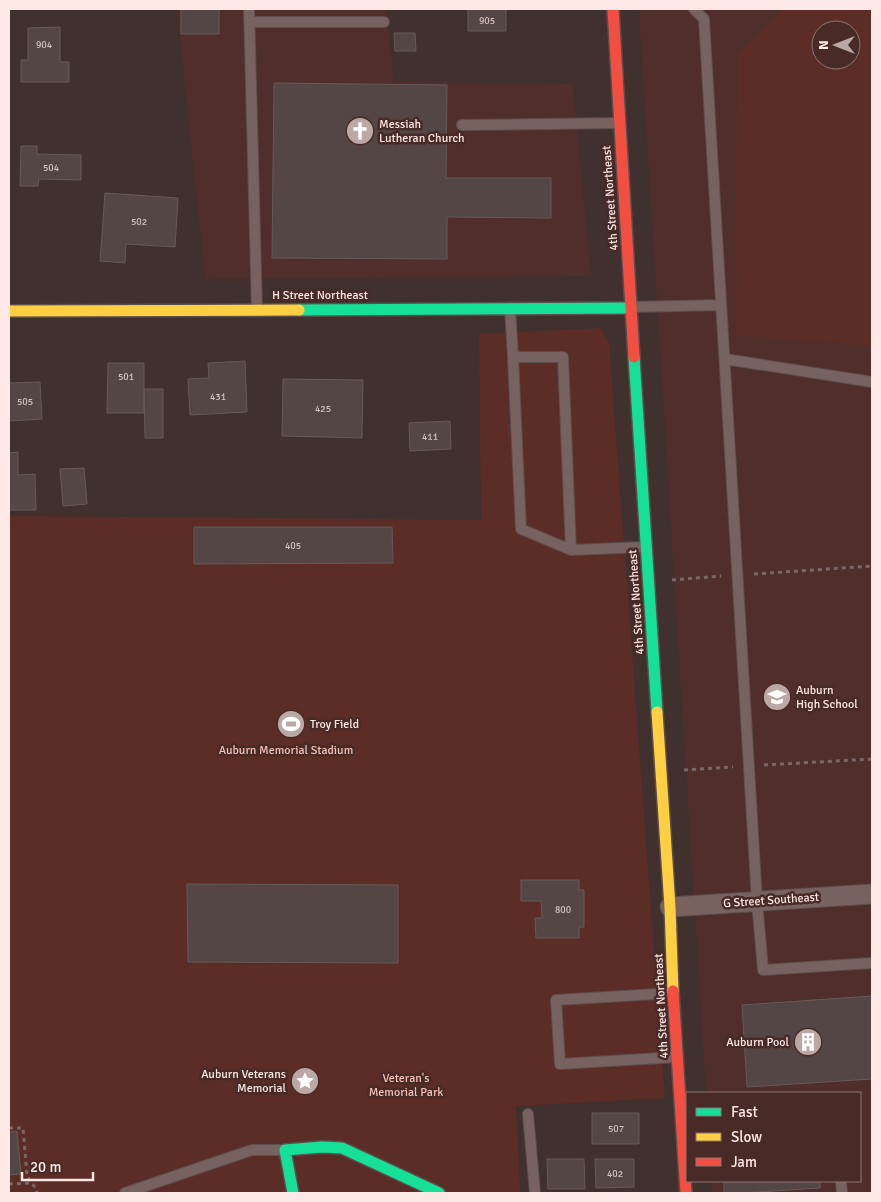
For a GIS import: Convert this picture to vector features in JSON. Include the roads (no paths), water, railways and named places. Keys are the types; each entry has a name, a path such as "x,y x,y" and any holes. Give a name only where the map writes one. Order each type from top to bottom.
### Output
{"street":[{"name":"4th Street Northeast","path":"612,9 670,907 686,1193"},
{"name":"H Street Northeast","path":"9,311 631,308"},
{"name":"G Street Southeast","path":"670,907 872,894"},
{"path":"293,1193 285,1150 322,1147 342,1148 439,1193"}],"lane":[{"path":"249,9 257,310"},
{"path":"694,9 704,19 757,901 763,970 872,963"},
{"path":"250,22 384,22"},
{"path":"462,125 620,123"},
{"path":"631,308 721,304"},
{"path":"510,308 521,529 572,550 646,548"},
{"path":"513,357 563,357 572,550"},
{"path":"724,359 872,382"},
{"path":"674,993 556,1000 560,1064 678,1057"},
{"path":"528,1114 535,1193"},
{"path":"125,1193 242,1152 252,1150 285,1150"}],"place":[{"name":"Messiah Lutheran Church","path":"360,131"},
{"name":"Auburn High School","path":"777,697"},
{"name":"Troy Field","path":"291,724"},
{"name":"Auburn Pool","path":"808,1042"},
{"name":"Auburn Veterans Memorial","path":"305,1081"}],"park label":[{"name":"Auburn Memorial Stadium","path":"286,750"},
{"name":"Veteran's Memorial Park","path":"406,1085"}]}
